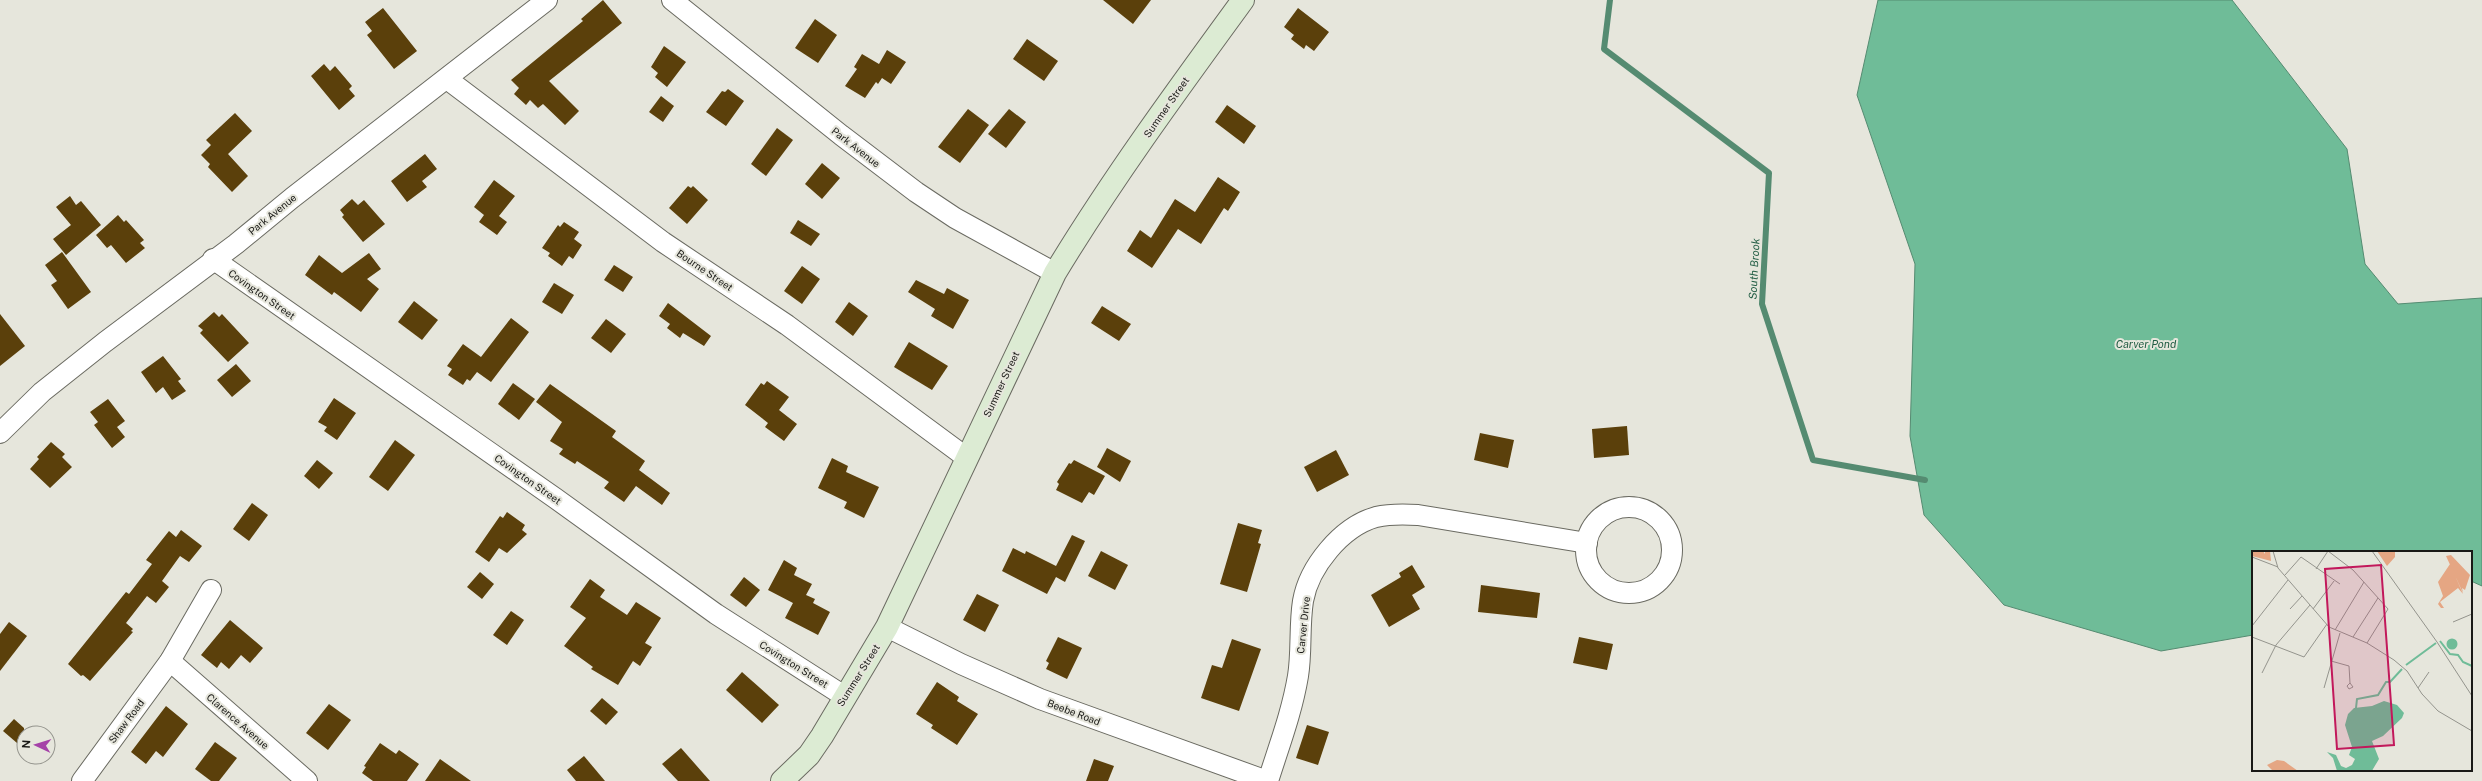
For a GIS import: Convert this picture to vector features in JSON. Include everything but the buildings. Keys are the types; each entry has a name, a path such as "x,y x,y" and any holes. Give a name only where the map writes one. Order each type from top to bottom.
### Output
{"main road":[{"name":"Summer Street","path":"782,781 809,755 887,627 1055,273 1145,138 1243,0"}],"street":[{"name":"Park Avenue","path":"0,433 42,392 213,259 236,244 292,198 547,0"},
{"name":"Park Avenue","path":"672,0 841,136 916,192 974,229 1055,273"},
{"name":"Bourne Street","path":"447,79 657,238 787,325 967,458"},
{"name":"Covington Street","path":"213,259 555,498 716,614 844,696"},
{"path":"1637,507 1655,515 1665,526 1671,539 1671,559 1663,577 1655,584 1637,592 1622,592 1607,587 1593,573 1589,563 1587,543 1594,525 1601,518 1618,508 1637,507"},
{"name":"Carver Drive","path":"1267,781 1295,694 1303,600 1315,570 1334,545 1346,534 1375,517 1397,514 1418,514 1587,543"},
{"name":"Shaw Road","path":"82,781 170,661 211,590"},
{"name":"Beebe Road","path":"887,627 961,664 1040,699 1267,781"},
{"name":"Clarence Avenue","path":"170,661 306,781"}],"water":[{"name":"Carver Pond","path":"1878,0 2232,0 2347,149 2365,264 2398,304 2482,298 2482,586 2472,581 2472,551 2252,551 2252,635 2161,651 2004,605 1924,515 1910,436 1915,264 1857,95"}],"waterway":[{"name":"South Brook","path":"1610,0 1604,49 1769,173 1762,304 1813,460 1925,480"}]}
